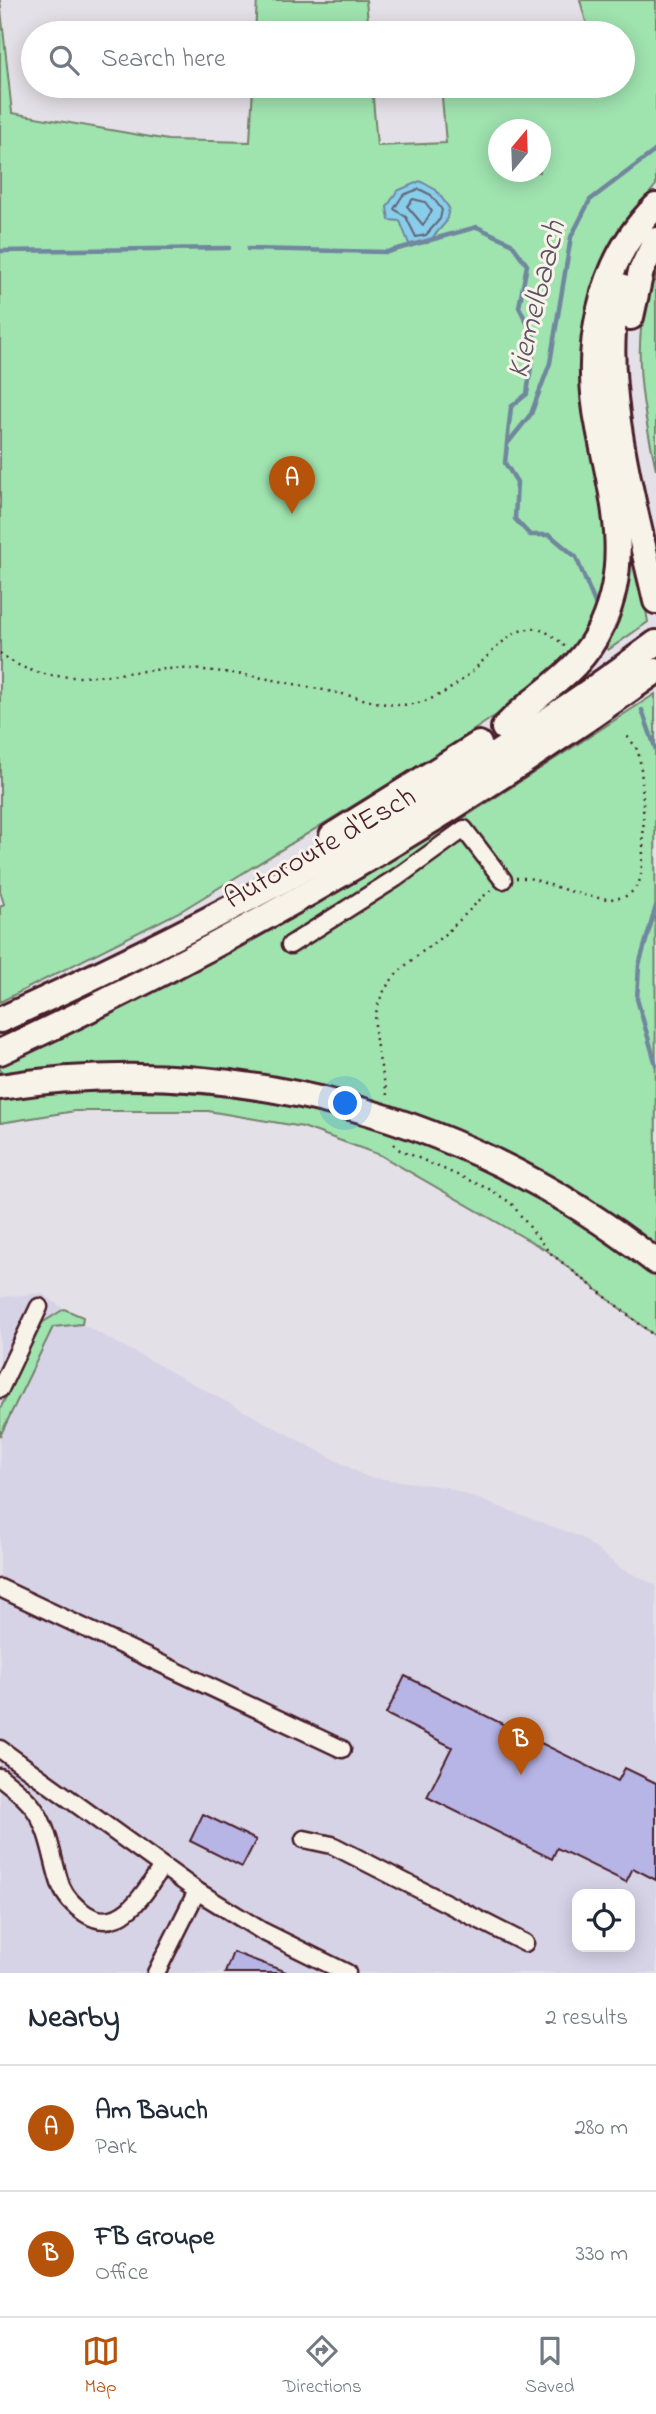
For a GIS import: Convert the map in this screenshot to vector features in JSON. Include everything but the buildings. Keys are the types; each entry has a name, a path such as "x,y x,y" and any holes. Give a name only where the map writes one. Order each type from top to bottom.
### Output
{"highway":[{"path":"656,206 628,334 633,415 656,518"},
{"path":"648,233 619,292 613,363 618,419 654,592"},
{"path":"505,728 519,712 569,674 589,649 613,596 618,568 619,533 598,425 593,346 602,297 612,270 627,241 648,233"},
{"path":"169,940 653,636"},
{"name":"Autoroute d'Esch","path":"0,1020 169,940 304,871 395,818 531,731 653,636"},
{"name":"Autoroute d'Esch","path":"0,1052 218,944 458,820 656,671"},
{"path":"0,1087 70,1078 153,1077 226,1081 297,1093 376,1114 453,1140 538,1182 615,1230 656,1262"}],"street":[{"path":"290,945 396,878 458,820 502,880"},
{"path":"0,1389 39,1307"},
{"path":"0,1588 342,1749"},
{"path":"0,1749 197,1891 262,1931 347,1973"},
{"path":"0,1777 34,1809 49,1839 62,1888 75,1907 94,1919 116,1918 136,1905 162,1867"},
{"path":"304,1839 332,1845 525,1943"},
{"path":"156,1973 197,1891"}],"path":[{"path":"0,653 41,674 75,678 182,668 232,671 394,705 427,700 448,690 507,636 526,629 541,629 554,635 566,648"},
{"path":"387,1095 376,1011 385,987 397,972 446,933 502,880 529,878 606,899 621,898 634,891 643,863 641,770 638,751 626,734"},
{"path":"394,1144 398,1149 489,1189 511,1203 550,1252 656,1337"}],"shaded area":[{"path":"42,1293 64,1309 83,1317 82,1324 367,1477 446,1487 581,1537 622,1569 656,1585 656,1973 0,1973 0,1297"}],"green space":[{"path":"0,0 12,113 168,140 250,142 252,98 373,98 377,146 446,143 442,98 635,98 635,21 586,21 580,0 656,0 656,185 624,225 605,594 583,641 529,693 444,750 181,911 0,1002 0,907 4,904 0,891"},
{"path":"257,0 366,0 368,21 256,21"},
{"path":"656,259 656,469 645,414 640,339 648,287"},
{"path":"632,528 648,622 608,650 601,640"},
{"path":"655,694 656,1247 584,1197 507,1155 427,1121 329,1091 286,1081 229,1073 143,1071 0,1076 0,1066 6,1062 236,950 459,821"},
{"path":"152,1091 251,1100 349,1118 397,1131 490,1167 566,1208 656,1275 656,1337 549,1252 380,1155 303,1127 208,1111 75,1111 0,1123 0,1099 72,1092"},
{"path":"64,1309 83,1317 82,1324 53,1327 0,1436 0,1409 42,1323"}],"water":[{"path":"420,181 436,190 449,208 446,222 428,243 409,244 400,221 389,220 387,207 397,191"}],"waterway":[{"name":"Kiemelbaach","path":"597,608 576,557 550,535 530,535 515,519 517,482 505,463 507,444 531,414 550,363 571,237 590,200 656,150"},
{"path":"248,249 387,252 477,227 511,243 527,265 519,307 535,339 527,394 511,407 507,443"},
{"path":"0,251 229,248"},
{"name":"Kiemelbaach","path":"642,710 656,750"},
{"name":"Kiemelbaach","path":"656,906 639,965 637,999 656,1065"}],"place":[{"name":"Am Bauch","path":"292,514"},
{"name":"FB Groupe","path":"521,1775"}]}
